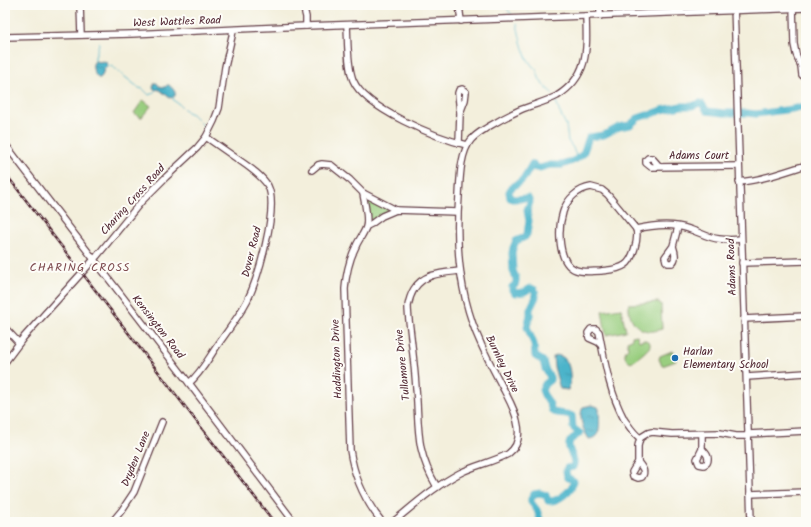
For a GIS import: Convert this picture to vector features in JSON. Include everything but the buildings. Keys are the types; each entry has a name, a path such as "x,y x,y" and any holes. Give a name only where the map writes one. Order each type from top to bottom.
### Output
{"street":[{"path":"80,5 81,35"},
{"path":"303,5 306,17 306,26"},
{"path":"459,5 461,21"},
{"path":"600,5 600,16"},
{"path":"793,7 794,44 796,54 803,66 802,75 806,78"},
{"name":"West Wattles Road","path":"5,37 600,16 734,8 806,8"},
{"name":"Adams Road","path":"734,8 751,522"},
{"path":"347,25 350,71 354,82 360,91 377,105 400,119 425,131 467,145 476,135 493,124 516,112 557,96 573,83 581,71 585,57 586,16"},
{"name":"Charing Cross Road","path":"5,362 18,343 94,259 145,198 166,176 197,148 206,137 219,108 232,30"},
{"path":"459,143 460,113"},
{"name":"Dover Road","path":"189,382 197,375 211,356 241,312 250,294 255,282 268,235 271,208 271,196 268,186 263,180 247,166 206,137"},
{"name":"Kensington Road","path":"5,144 189,382 294,522"},
{"name":"Burnley Drive","path":"393,522 449,479 469,469 508,454 516,447 518,436 517,420 471,320 462,288 457,212 462,164 467,145"},
{"path":"312,170 318,165 331,165 350,180 363,193 396,210"},
{"path":"739,182 757,179 806,165"},
{"name":"Adams Court","path":"659,166 739,166"},
{"path":"594,187 605,192 636,229 637,234 631,256 627,263 621,268 614,270 578,271 569,266 563,255 560,229 564,208 569,200 586,188 594,187"},
{"path":"363,193 367,214 367,226"},
{"path":"367,226 382,216 396,210 457,212"},
{"name":"Haddington Drive","path":"367,226 353,252 346,279 350,450 355,474 359,484 370,506 382,522"},
{"path":"636,229 650,226 678,226 718,239 741,239"},
{"path":"674,246 678,226"},
{"path":"742,263 806,261"},
{"name":"Tullamore Drive","path":"437,488 422,455 408,305 411,294 415,288 426,278 440,273 460,271"},
{"path":"744,319 806,316"},
{"path":"5,328 18,343"},
{"path":"601,345 614,395 630,429 640,438"},
{"path":"747,377 806,373"},
{"name":"Dryden Lane","path":"112,522 134,492 141,478 162,422"},
{"path":"638,462 638,446 640,438 652,432 667,434 720,433 736,436 806,431"},
{"path":"702,434 702,449"},
{"path":"750,494 806,492"}],"green space":[{"path":"143,100 151,106 141,118 134,113"},
{"path":"367,197 390,210 369,222"},
{"path":"658,302 661,304 662,329 656,331 644,330 633,322 629,304"},
{"path":"621,308 626,331 606,335 602,311"},
{"path":"637,335 639,341 646,340 650,343 650,346 642,355 631,362 626,359 625,356 628,348 627,341 632,339 632,336"},
{"path":"672,351 675,353 677,358 675,359 676,361 662,366 659,359 660,356"}],"water":[{"path":"96,61 104,61 107,63 107,67 104,69 100,78 98,78 93,70 93,64"},
{"path":"155,83 159,86 165,87 169,85 174,91 175,96 170,98 160,90 154,89 153,87"},
{"path":"556,355 563,357 568,364 570,378 568,390 560,389 554,367 553,357"},
{"path":"592,405 598,407 599,409 600,423 596,435 589,439 583,428 581,415 583,407"}],"waterway":[{"path":"504,5 512,15"},
{"path":"517,24 521,43 529,61 537,70 543,85 553,94"},
{"path":"95,61 99,42"},
{"path":"107,66 111,66 149,95 156,90"},
{"path":"173,97 174,101 187,112 192,114 203,125 204,130"},
{"path":"556,100 559,111 566,125 568,141 573,148 577,159"},
{"path":"541,522 531,499 534,494 540,493 546,495 548,501 552,501 560,498 568,492 574,481 567,477 566,471 567,468 573,467 574,463 569,445 570,441 580,433 573,428 572,416 552,411 542,390 545,384 550,380 550,377 545,369 543,361 535,356 534,344 527,327 530,309 536,297 535,290 531,288 524,292 515,293 512,290 512,287 516,282 513,271 513,248 516,241 525,237 527,234 529,221 527,210 530,202 528,198 510,198 510,190 521,181 532,164 535,168 540,168 550,165 562,165 575,160 583,154 589,137 604,135 619,127 630,125 638,118 662,110 681,106 692,106 700,103 707,111 756,114 806,106"}],"railway":[{"path":"5,173 274,522"}],"place":[{"name":"Harlan Elementary School","path":"675,358"}],"district":[{"name":"CHARING CROSS","path":"80,267"}]}
